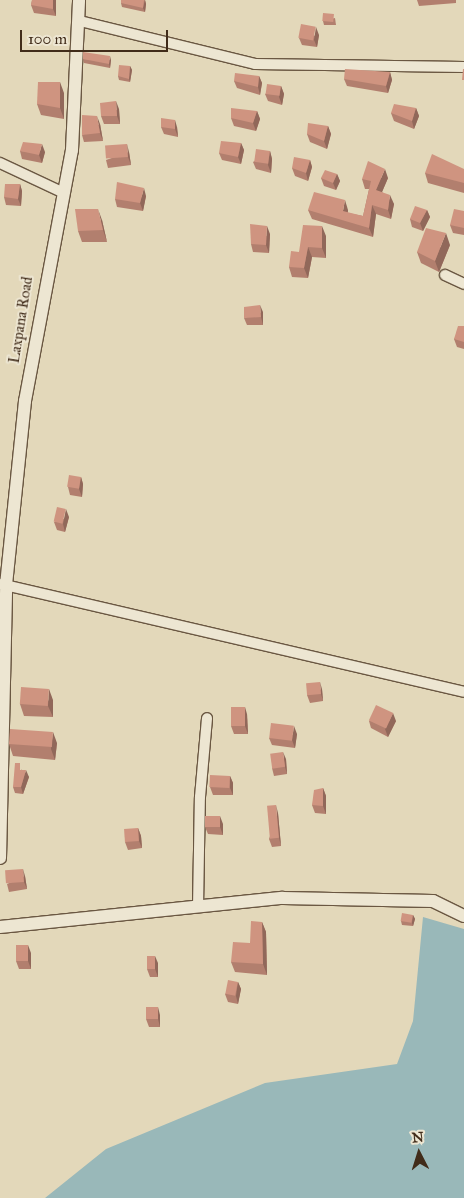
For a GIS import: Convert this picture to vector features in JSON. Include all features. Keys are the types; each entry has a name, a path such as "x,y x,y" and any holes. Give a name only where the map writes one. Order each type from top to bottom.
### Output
{"street":[{"name":"Laxpana Road","path":"0,858 3,585 25,401 62,192 72,150 80,21 79,0"},
{"path":"80,21 255,64 464,67"},
{"path":"0,163 62,192"},
{"path":"445,275 464,284"},
{"path":"3,585 464,692"},
{"path":"198,907 200,797 208,718"},
{"path":"0,927 284,898 433,901 464,916"}],"water":[{"path":"423,917 464,929 464,1198 45,1198 106,1149 265,1083 397,1064 413,1021"}],"building":[{"path":"32,0 53,0 53,9 31,5"},
{"path":"121,0 144,0 143,8 121,3"},
{"path":"323,13 334,14 333,22 322,21"},
{"path":"301,24 316,27 313,41 298,38"},
{"path":"83,52 110,56 109,64 83,59"},
{"path":"119,65 130,66 129,79 118,76"},
{"path":"345,69 390,72 386,86 344,79"},
{"path":"463,69 464,80 462,80"},
{"path":"235,73 259,76 258,87 234,81"},
{"path":"38,82 60,82 60,108 37,104"},
{"path":"267,84 281,86 279,96 266,94"},
{"path":"116,101 117,116 101,116 100,103"},
{"path":"394,104 416,108 412,121 391,113"},
{"path":"231,108 257,111 253,123 231,118"},
{"path":"82,115 97,116 100,133 82,135"},
{"path":"161,118 175,120 175,129 161,127"},
{"path":"308,123 328,126 324,141 307,134"},
{"path":"221,141 241,143 238,157 219,153"},
{"path":"23,142 42,144 39,155 20,151"},
{"path":"127,144 128,157 106,159 105,146"},
{"path":"256,149 270,151 268,164 254,162"},
{"path":"432,154 464,169 464,183 425,173"},
{"path":"294,157 310,160 306,173 292,168"},
{"path":"368,161 385,169 376,190 390,195 388,210 372,205 369,228 308,210 314,192 345,200 343,211 363,216 371,181 362,179"},
{"path":"325,170 337,174 333,183 321,178"},
{"path":"117,182 144,188 140,203 115,199"},
{"path":"5,184 20,184 18,199 4,197"},
{"path":"415,206 427,210 420,223 410,219"},
{"path":"75,209 98,209 103,230 78,231"},
{"path":"454,209 464,211 464,228 450,225"},
{"path":"250,224 267,226 266,245 251,244"},
{"path":"303,225 322,226 322,248 308,247 304,268 289,267 291,251 299,252"},
{"path":"426,228 446,233 435,261 417,252"},
{"path":"260,305 261,317 244,318 244,307"},
{"path":"458,326 464,326 464,342 454,339"},
{"path":"69,475 81,477 79,489 67,487"},
{"path":"57,507 66,509 62,524 54,522"},
{"path":"320,682 321,694 307,695 306,683"},
{"path":"21,687 49,689 48,706 20,704"},
{"path":"376,705 393,713 386,728 369,720"},
{"path":"231,707 245,707 245,726 231,726"},
{"path":"271,723 294,726 292,741 269,738"},
{"path":"10,729 53,732 52,747 9,744"},
{"path":"283,752 285,767 272,769 270,754"},
{"path":"15,763 20,763 20,770 26,770 21,787 13,787"},
{"path":"210,775 230,776 229,788 209,787"},
{"path":"323,788 323,806 312,805 314,790"},
{"path":"276,805 279,838 270,839 267,806"},
{"path":"205,816 220,816 220,827 205,827"},
{"path":"138,828 139,841 125,842 124,829"},
{"path":"23,869 24,882 6,883 5,870"},
{"path":"402,913 413,915 411,923 401,921"},
{"path":"251,921 262,922 263,964 231,962 233,942 250,943"},
{"path":"16,945 28,945 28,961 16,961"},
{"path":"147,956 155,956 155,969 147,969"},
{"path":"228,980 238,982 235,996 225,994"},
{"path":"146,1007 158,1007 158,1019 146,1019"}]}
